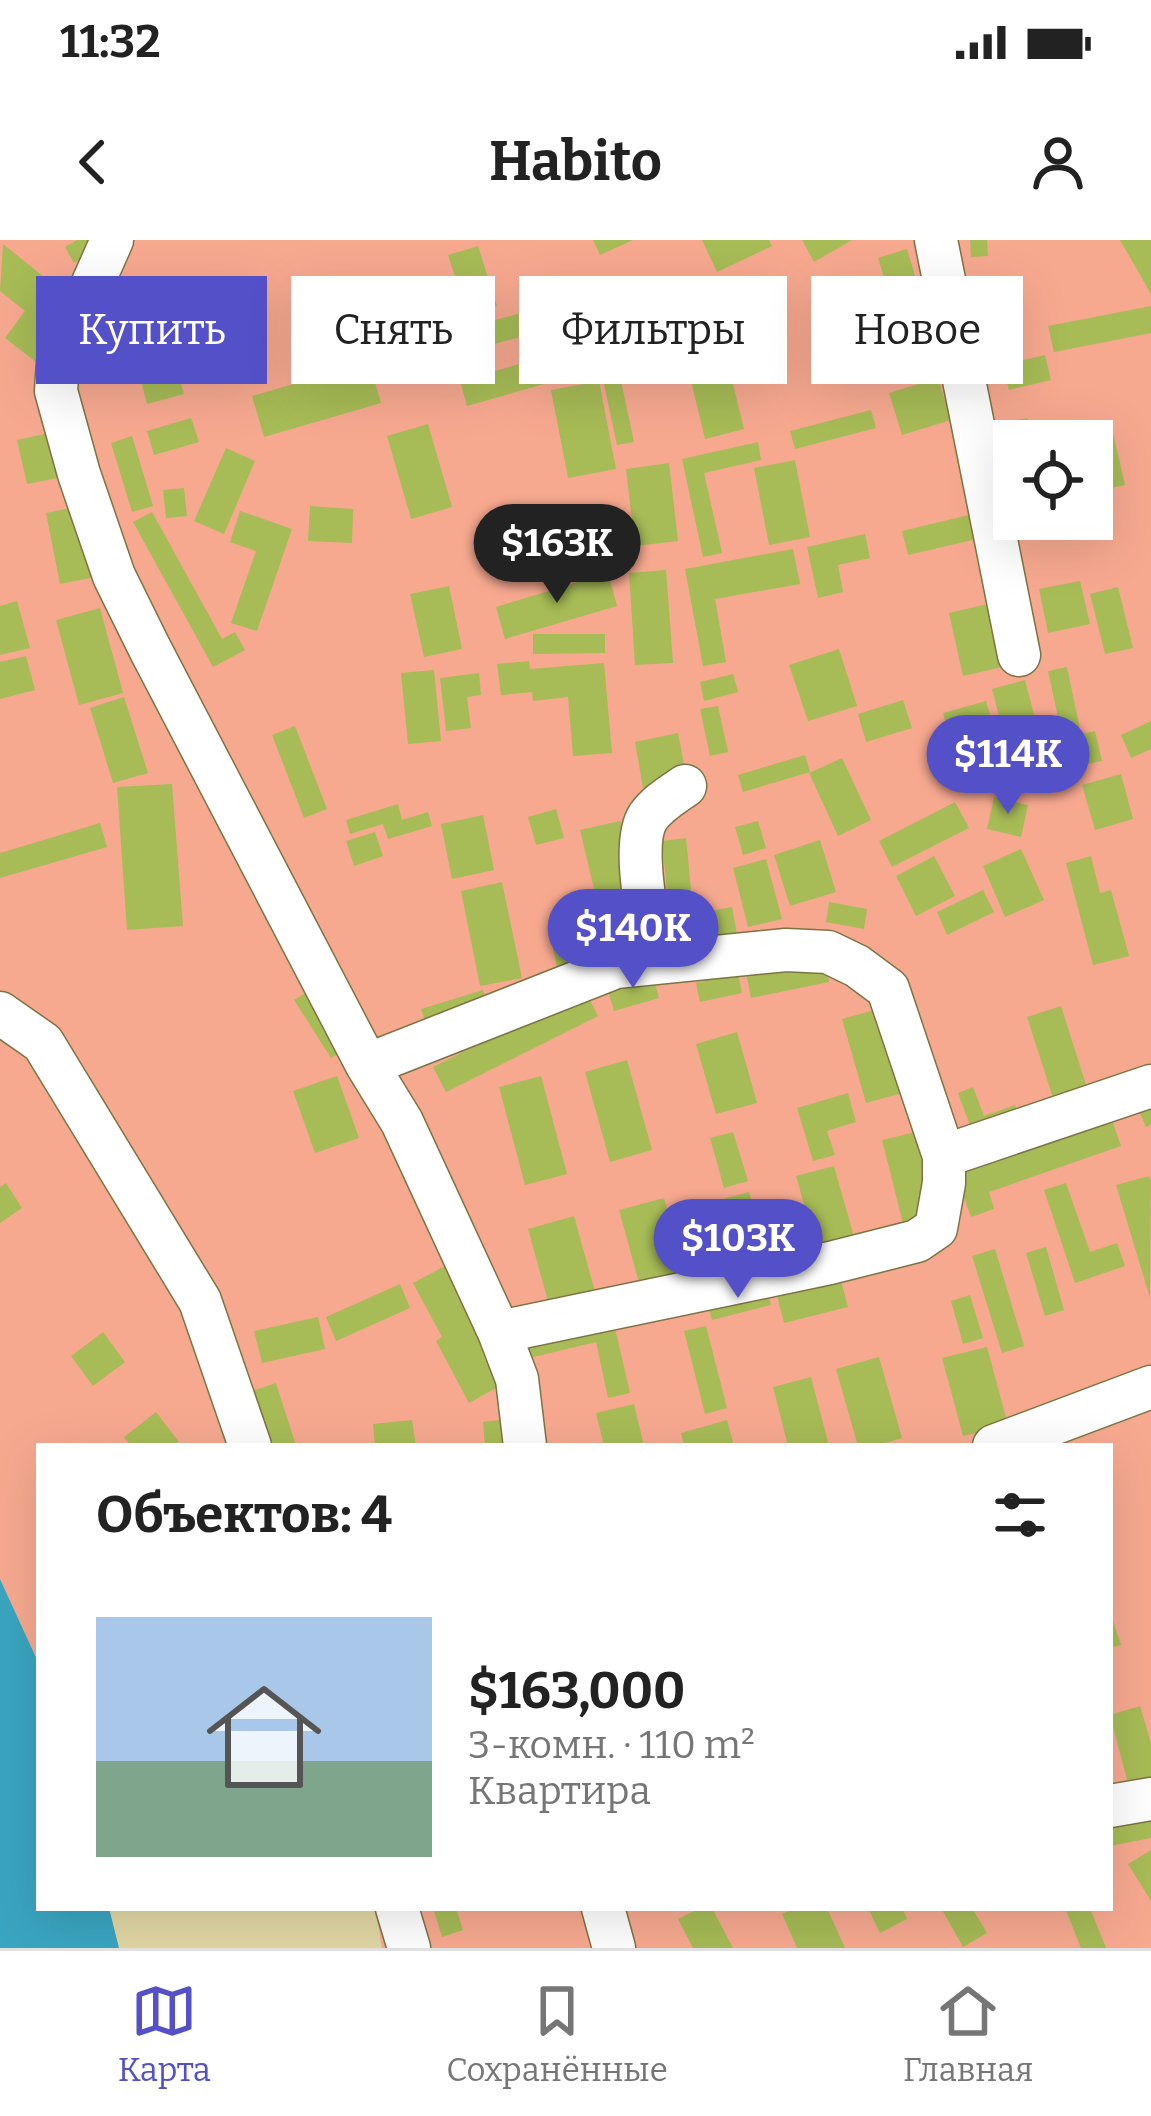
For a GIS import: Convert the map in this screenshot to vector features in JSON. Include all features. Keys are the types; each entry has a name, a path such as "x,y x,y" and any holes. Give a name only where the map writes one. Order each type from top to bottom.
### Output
{"street":[{"path":"112,240 58,362 56,391 79,474 115,576 150,649 367,1065 402,1122 499,1332 517,1378 525,1443"},
{"path":"937,240 1019,655"},
{"path":"654,961 641,853 643,828 660,803 685,786"},
{"path":"367,1065 616,967 654,961 786,950 828,952 889,989 944,1156 936,1228 916,1241 830,1264 499,1332"},
{"path":"0,1013 43,1043 200,1301 249,1443"},
{"path":"944,1156 1151,1086"},
{"path":"1002,1443 1151,1387"},
{"path":"1113,1805 1151,1799"},
{"path":"398,1911 410,1948"},
{"path":"604,1911 614,1948"}],"shaded area":[{"path":"0,240 1151,240 1151,1948 382,1948 376,1911 1113,1911 1113,1443 36,1443 36,1657 0,1579"}],"water":[{"path":"0,1579 36,1657 36,1911 110,1911 119,1948 0,1948"}],"building":[{"path":"77,240 113,240 74,263 65,247"},
{"path":"593,240 633,240 600,255"},
{"path":"702,240 769,240 772,246 717,272"},
{"path":"802,240 852,240 814,262"},
{"path":"970,240 987,240 988,256 971,257"},
{"path":"1120,240 1151,240 1151,294"},
{"path":"3,244 43,276 36,276 36,362 5,338 25,311 0,291"},
{"path":"478,246 488,276 455,276 448,255"},
{"path":"907,249 915,276 884,276 878,258"},
{"path":"1151,306 1151,333 1054,352 1048,326"},
{"path":"519,314 519,337 495,344 495,320"},
{"path":"1045,355 1051,380 1009,390 1007,384 1023,384 1023,360"},
{"path":"519,364 519,384 544,384 467,406 461,384 495,384 495,371"},
{"path":"142,384 181,384 184,394 147,404"},
{"path":"293,384 375,384 381,403 264,437 252,396"},
{"path":"600,384 616,469 568,478 551,390"},
{"path":"604,384 622,384 634,442 617,445"},
{"path":"692,384 733,384 744,429 705,439"},
{"path":"918,384 940,384 951,420 902,435 889,393"},
{"path":"871,410 876,428 795,449 790,431"},
{"path":"191,418 199,442 154,455 147,431"},
{"path":"428,424 452,507 411,519 387,436"},
{"path":"63,430 73,475 27,484 17,440"},
{"path":"1113,433 1125,485 1113,488"},
{"path":"132,436 153,506 132,512 111,443"},
{"path":"758,442 761,460 704,473 722,553 703,557 682,459"},
{"path":"226,448 255,461 224,534 194,521"},
{"path":"795,460 810,537 769,545 754,468"},
{"path":"669,463 678,541 635,546 626,469"},
{"path":"184,488 187,516 166,518 163,490"},
{"path":"80,506 95,577 60,584 46,513"},
{"path":"310,506 353,509 352,543 308,541"},
{"path":"993,509 981,538 908,555 902,531"},
{"path":"240,511 292,529 257,631 231,623 256,551 230,542"},
{"path":"152,512 222,639 235,632 245,650 213,667 133,522"},
{"path":"865,534 870,558 838,565 843,592 818,598 807,547"},
{"path":"793,549 800,584 715,599 726,662 703,666 685,569"},
{"path":"666,570 673,663 635,665 629,573"},
{"path":"608,573 617,606 505,639 496,607"},
{"path":"1080,581 1090,624 1048,633 1039,589"},
{"path":"449,586 462,649 424,657 410,594"},
{"path":"1118,587 1133,648 1105,654 1090,594"},
{"path":"17,601 30,648 0,655 0,606"},
{"path":"996,602 1011,665 963,676 949,613"},
{"path":"100,608 123,693 79,705 56,620"},
{"path":"533,634 605,634 605,653 533,654"},
{"path":"839,649 857,706 808,721 789,665"},
{"path":"26,656 35,690 0,699 0,662"},
{"path":"529,661 530,669 604,663 612,753 573,756 568,697 533,701 532,692 501,695 497,664"},
{"path":"1067,667 1081,734 1095,731 1102,761 1069,768 1048,671"},
{"path":"434,670 441,741 408,744 401,673"},
{"path":"479,673 481,695 467,697 471,728 446,731 440,678"},
{"path":"733,674 738,692 704,701 700,682"},
{"path":"1025,680 1050,776 1017,785 992,689"},
{"path":"124,697 148,773 113,783 90,708"},
{"path":"903,700 912,728 866,742 858,714"},
{"path":"986,701 995,732 952,745 943,713"},
{"path":"718,706 728,752 710,756 700,709"},
{"path":"1151,721 1151,749 1131,758 1121,735"},
{"path":"295,726 327,809 304,818 272,735"},
{"path":"678,733 687,780 643,788 635,742"},
{"path":"805,755 810,772 743,792 738,775"},
{"path":"842,758 871,820 838,836 809,773"},
{"path":"1121,774 1133,819 1095,830 1082,785"},
{"path":"172,784 183,926 127,930 117,787"},
{"path":"994,797 1028,805 1021,837 987,829"},
{"path":"955,802 969,828 892,867 879,841"},
{"path":"398,804 402,820 428,812 432,826 388,839 383,824 350,834 346,820"},
{"path":"556,809 564,838 536,845 528,817"},
{"path":"483,815 494,870 452,879 441,824"},
{"path":"620,821 650,946 557,967 553,948 605,935 580,830"},
{"path":"758,821 766,848 743,855 735,827"},
{"path":"100,823 107,847 0,878 0,853"},
{"path":"375,832 383,856 354,866 346,841"},
{"path":"686,838 693,910 669,912 662,841"},
{"path":"820,840 836,892 790,906 774,855"},
{"path":"1021,849 1044,900 1005,917 983,866"},
{"path":"934,856 955,896 916,916 896,876"},
{"path":"1091,856 1100,893 1111,890 1129,956 1093,965 1066,863"},
{"path":"766,859 782,919 748,927 733,868"},
{"path":"502,882 522,978 480,986 461,891"},
{"path":"983,890 994,912 947,935 937,912"},
{"path":"829,902 867,909 864,929 826,922"},
{"path":"732,907 737,934 674,946 668,919"},
{"path":"824,956 829,982 751,998 746,972"},
{"path":"652,972 659,998 614,1011 606,985"},
{"path":"738,973 742,993 700,1002 696,983"},
{"path":"336,974 373,1032 331,1058 294,1000"},
{"path":"483,990 488,1006 426,1025 421,1009"},
{"path":"585,991 598,1016 446,1092 433,1067"},
{"path":"896,1004 920,1088 866,1103 842,1019"},
{"path":"1061,1006 1088,1091 1054,1101 1027,1017"},
{"path":"737,1032 757,1103 716,1114 696,1044"},
{"path":"627,1060 652,1150 610,1162 585,1072"},
{"path":"337,1076 359,1138 315,1153 293,1091"},
{"path":"541,1076 567,1174 525,1185 499,1087"},
{"path":"973,1087 984,1116 1015,1105 1021,1122 975,1139 958,1093"},
{"path":"848,1093 856,1122 827,1131 835,1155 813,1161 797,1108"},
{"path":"1151,1101 1151,1125 1146,1127 1137,1106"},
{"path":"1111,1117 1121,1146 989,1192 994,1209 971,1217 955,1172"},
{"path":"920,1131 942,1217 904,1227 882,1140"},
{"path":"733,1132 748,1181 724,1188 710,1138"},
{"path":"834,1166 854,1237 816,1247 796,1176"},
{"path":"1149,1176 1151,1181 1150,1298 1116,1185"},
{"path":"6,1183 22,1208 0,1223 0,1187"},
{"path":"1066,1183 1090,1252 1117,1243 1125,1266 1075,1283 1044,1190"},
{"path":"749,1192 766,1258 729,1268 712,1202"},
{"path":"664,1198 686,1277 641,1290 619,1210"},
{"path":"574,1216 597,1299 551,1312 528,1229"},
{"path":"1046,1247 1064,1310 1045,1316 1026,1253"},
{"path":"995,1249 1024,1346 1002,1353 972,1256"},
{"path":"445,1266 507,1382 469,1403 436,1341 442,1337 413,1283"},
{"path":"838,1269 848,1307 784,1323 774,1284"},
{"path":"766,1282 771,1305 712,1320 705,1297"},
{"path":"400,1284 410,1308 336,1341 326,1317"},
{"path":"970,1295 983,1338 963,1344 951,1301"},
{"path":"318,1317 325,1349 262,1363 254,1331"},
{"path":"613,1319 630,1393 608,1398 596,1342 521,1360 517,1342"},
{"path":"706,1326 727,1408 705,1414 684,1331"},
{"path":"103,1332 125,1362 93,1386 71,1356"},
{"path":"987,1347 1008,1425 963,1436 942,1358"},
{"path":"879,1357 902,1438 857,1443 836,1369"},
{"path":"811,1377 828,1443 787,1443 773,1387"},
{"path":"276,1383 295,1443 269,1443 252,1391"},
{"path":"634,1404 643,1443 603,1443 596,1413"},
{"path":"156,1412 179,1442 129,1443 124,1437"},
{"path":"507,1419 511,1443 485,1443 483,1422"},
{"path":"412,1420 416,1443 375,1443 373,1424"},
{"path":"727,1420 733,1443 683,1443 681,1433"},
{"path":"1113,1621 1121,1645 1113,1647"},
{"path":"1140,1706 1151,1743 1151,1785 1130,1791 1113,1714"},
{"path":"1151,1816 1151,1838 1113,1845 1113,1823"},
{"path":"1151,1850 1151,1901 1128,1864"},
{"path":"434,1911 457,1911 463,1930 442,1937"},
{"path":"694,1911 714,1911 733,1948 693,1948 678,1919"},
{"path":"828,1911 845,1948 797,1948 782,1914"},
{"path":"869,1911 903,1911 907,1919 880,1933"},
{"path":"943,1911 974,1911 987,1933 963,1947"},
{"path":"1066,1911 1091,1911 1106,1948 1081,1948"}]}
